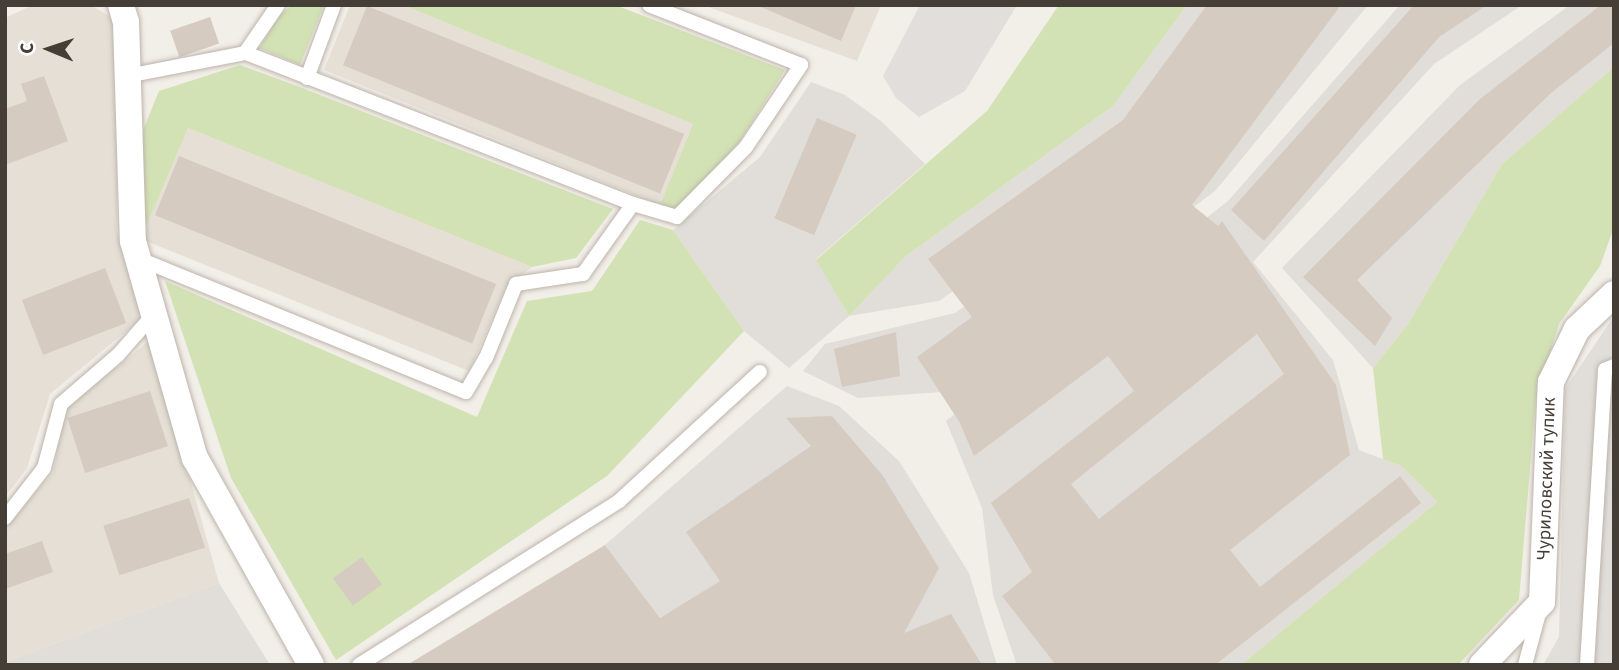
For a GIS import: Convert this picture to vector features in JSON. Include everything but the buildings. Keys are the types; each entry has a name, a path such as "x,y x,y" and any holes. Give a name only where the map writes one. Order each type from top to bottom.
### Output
{"street":[{"path":"121,5 127,76 133,242 153,314 195,458 311,665"},
{"name":"Чуриловский тупик","path":"1542,602 1551,382 1577,329 1614,294"},
{"path":"1482,665 1542,602"}],"lane":[{"path":"245,53 278,5"},
{"path":"307,78 334,5"},
{"path":"127,76 245,53 633,204 677,217 746,147 801,65 649,5"},
{"path":"138,258 466,392 486,358 516,284 583,274 633,204"},
{"path":"5,518 44,468 61,404 118,355 153,314"},
{"path":"1587,665 1605,370 1614,366"},
{"path":"359,665 619,501 760,372"},
{"path":"1525,665 1542,602"}],"shaded area":[{"path":"33,5 91,5 117,21 117,231 142,318 50,394 27,468 5,497 5,18"},
{"path":"350,5 403,5 693,124 660,205 324,70"},
{"path":"703,5 881,5 857,61"},
{"path":"920,5 1017,5 965,91 919,117 896,98 883,76"},
{"path":"1187,5 1260,5 1147,156 939,301 849,316 906,256 1113,106"},
{"path":"1290,5 1368,5 1216,190 954,391 858,398 803,371 825,344 955,313 1158,169"},
{"path":"1400,5 1522,5 1434,64 1253,262 1333,360 1359,450 1401,466 1437,502 1241,665 1017,665 993,595 982,508 946,421 1228,201"},
{"path":"1570,5 1614,5 1614,67 1502,164 1408,324 1373,368 1282,268 1460,85"},
{"path":"811,82 845,95 881,121 925,164 816,259 849,316 789,368 744,331 673,230 760,157"},
{"path":"188,128 532,267 506,287 469,371 141,239"},
{"path":"1614,316 1614,665 1543,665 1559,637 1565,389"},
{"path":"151,339 219,583 5,662 5,528 53,472 66,409"},
{"path":"787,386 839,406 899,461 969,573 997,665 816,665 822,519 660,618 605,545"},
{"path":"219,583 270,665 5,665 5,662"}],"green space":[{"path":"292,5 324,5 300,65 260,48 278,16"},
{"path":"403,5 615,5 785,70 738,144 676,209 660,205 693,124"},
{"path":"1059,5 1187,5 1113,106 906,256 849,316 816,260 987,111"},
{"path":"240,65 613,209 576,258 532,267 188,128 141,239 141,135 159,91"},
{"path":"1614,67 1614,227 1600,266 1559,324 1536,397 1519,600 1458,665 1241,665 1437,502 1401,466 1383,459 1373,368 1408,324 1502,164"},
{"path":"640,220 673,230 744,331 607,476 336,660 231,478 165,281 477,417 527,301 592,291"}]}
